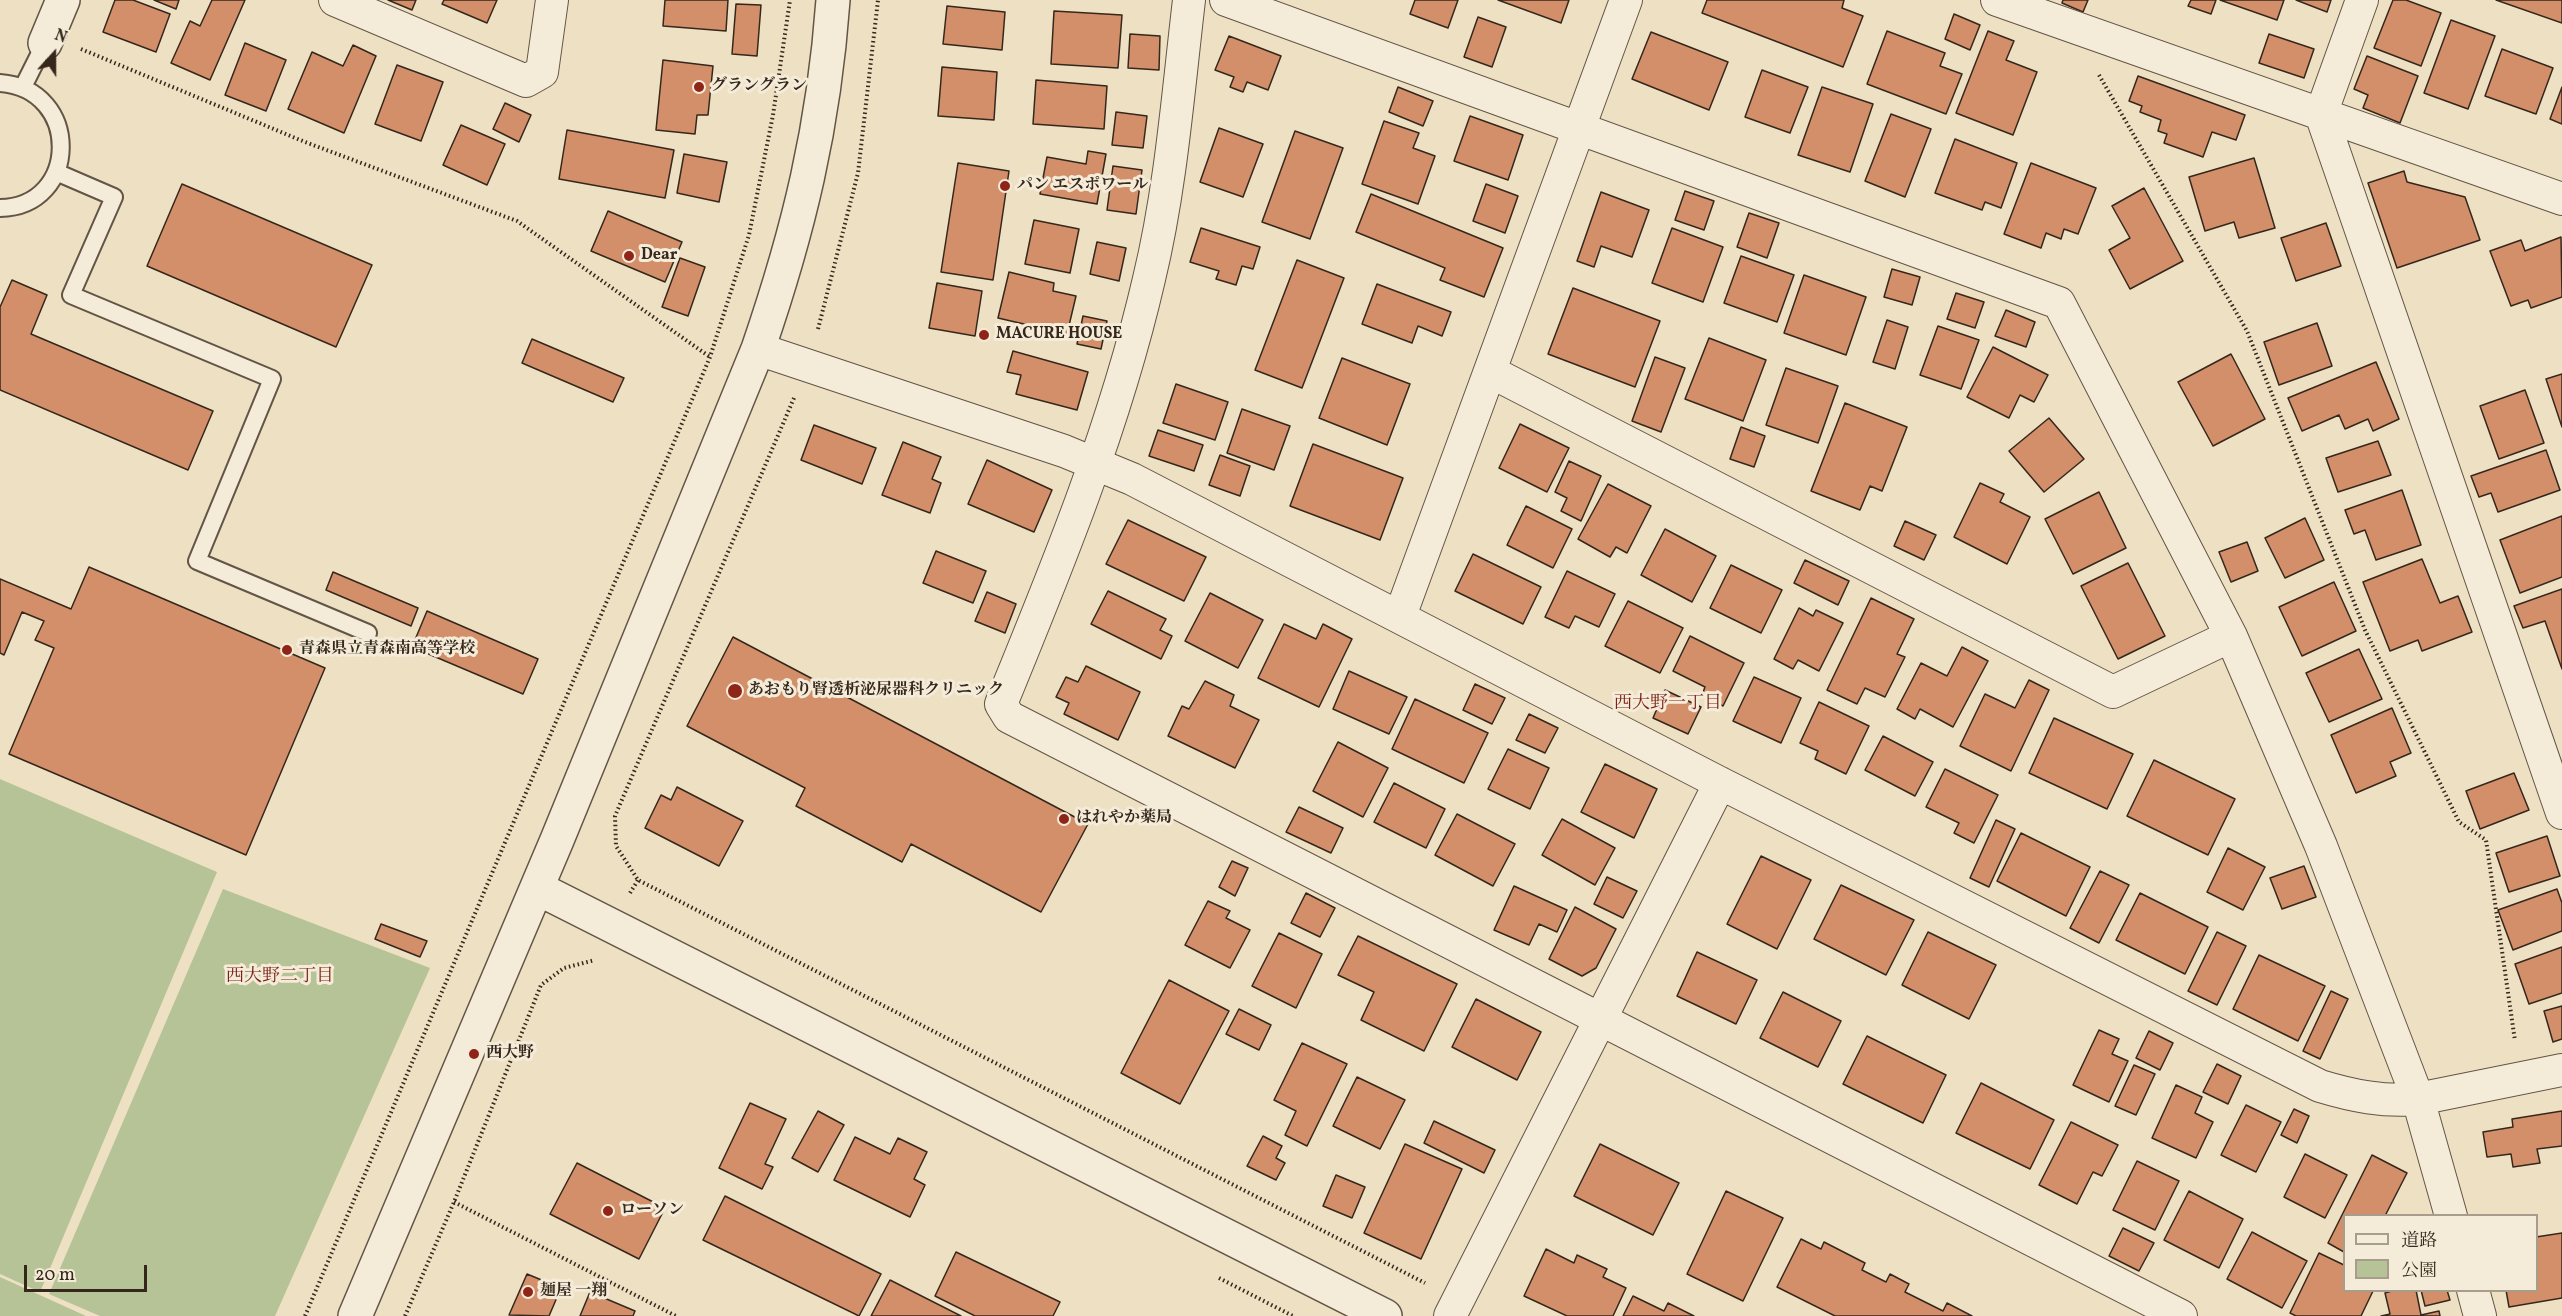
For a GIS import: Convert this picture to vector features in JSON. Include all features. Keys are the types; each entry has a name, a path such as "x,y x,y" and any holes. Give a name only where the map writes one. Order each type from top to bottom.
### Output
{"street":[{"path":"47,38 63,0"},
{"path":"335,0 526,81 542,72 552,0"},
{"path":"355,1316 537,888 758,349 782,280 819,129 833,0"},
{"path":"1189,0 1175,123 1150,277 1129,360 1077,517 1001,704 1009,717 2181,1316"},
{"path":"1226,0 2059,303 2231,636 2320,846 2418,1099 2451,1214"},
{"path":"1400,616 1626,0"},
{"path":"1997,0 2562,199"},
{"path":"2362,0 2321,114 2562,813"},
{"path":"758,349 1095,463 1400,616 1720,783 2320,1086 2370,1099 2418,1099 2562,1070"},
{"path":"1491,372 2113,692 2231,636"},
{"path":"1454,1308 1720,783"},
{"path":"537,888 1385,1316"},
{"path":"2474,1292 2480,1316"}],"lane":[{"path":"23,87 47,38"},
{"path":"0,83 23,87 40,98 53,114 61,133 62,153 56,172 44,189 28,202 0,208"},
{"path":"56,172 114,197 71,295 272,379 197,561 368,633"}],"path":[{"path":"305,1316 710,357 749,235 773,115 789,0"},
{"path":"878,0 858,173 808,366 615,816 616,846 638,880 1454,1308"},
{"path":"2091,34 2092,64 2247,331 2375,651 2459,822 2486,840 2521,1078"},
{"path":"47,38 78,48 305,142 517,221 710,357"},
{"path":"405,1316 454,1202 541,985 564,968 594,960"},
{"path":"454,1202 676,1316"}],"green space":[{"path":"0,779 217,872 40,1292 0,1274"},
{"path":"223,889 430,968 275,1316 100,1316 49,1294"},
{"path":"0,1277 86,1316 0,1316"}],"building":[{"path":"115,0 133,0 170,14 156,52 103,32"},
{"path":"154,0 179,0 176,9"},
{"path":"212,0 245,0 210,80 171,63 190,21 200,26"},
{"path":"388,0 416,0 412,10"},
{"path":"444,0 497,0 487,23 442,4"},
{"path":"665,0 728,0 726,31 663,26"},
{"path":"1415,0 1458,0 1448,28 1410,14"},
{"path":"1498,0 1569,0 1561,23"},
{"path":"1707,0 1844,0 1842,8 1863,16 1843,67 1702,13"},
{"path":"2063,0 2088,0 2083,12 2062,3"},
{"path":"2191,0 2216,0 2211,14 2188,6"},
{"path":"2220,0 2284,0 2277,20"},
{"path":"2296,0 2331,0 2327,12"},
{"path":"2393,0 2406,0 2441,13 2421,66 2374,48"},
{"path":"2496,0 2562,0 2562,23"},
{"path":"736,4 761,5 757,56 732,54"},
{"path":"947,6 1005,12 1002,50 943,44"},
{"path":"1054,11 1122,15 1118,68 1051,64"},
{"path":"1954,14 1980,25 1970,50 1945,39"},
{"path":"1478,17 1506,27 1492,67 1464,57"},
{"path":"2451,20 2495,36 2468,109 2424,93"},
{"path":"1887,31 1945,53 1940,66 1962,74 1946,114 1867,84"},
{"path":"1988,31 2014,41 2006,60 2037,72 2013,135 1956,113"},
{"path":"1651,32 1728,62 1709,110 1632,79"},
{"path":"1130,34 1160,36 1159,70 1128,68"},
{"path":"2269,34 2314,49 2304,78 2259,63"},
{"path":"1229,36 1281,56 1268,90 1247,82 1243,92 1230,87 1234,77 1215,70"},
{"path":"245,43 286,60 266,111 225,95"},
{"path":"353,45 376,56 344,133 288,109 312,52 343,66"},
{"path":"2502,49 2553,68 2536,114 2485,96"},
{"path":"2367,56 2418,76 2400,123 2363,108 2368,95 2354,89"},
{"path":"663,60 713,66 708,115 697,115 695,134 656,130"},
{"path":"397,65 443,82 421,141 375,124"},
{"path":"942,67 997,72 994,120 938,116"},
{"path":"1762,70 1808,87 1790,133 1745,117"},
{"path":"2138,76 2245,115 2236,140 2212,132 2203,157 2164,143 2167,134 2158,131 2161,120 2140,112 2142,106 2129,101"},
{"path":"1036,80 1107,86 1104,129 1033,124"},
{"path":"1398,87 1433,101 1423,126 1389,112"},
{"path":"1822,87 1873,104 1850,172 1798,155"},
{"path":"2562,87 2562,124 2550,119"},
{"path":"505,103 531,115 519,142 493,129"},
{"path":"1116,112 1147,116 1143,148 1112,145"},
{"path":"1891,114 1931,129 1905,197 1865,181"},
{"path":"1470,116 1523,135 1508,180 1454,161"},
{"path":"1384,121 1419,133 1413,148 1435,156 1418,204 1362,184"},
{"path":"461,125 505,144 487,185 443,165"},
{"path":"1219,128 1263,144 1243,197 1200,182"},
{"path":"567,130 674,150 665,198 559,179"},
{"path":"1295,131 1343,148 1310,239 1262,222"},
{"path":"1955,139 2017,163 2001,208 1985,202 1982,210 1935,193"},
{"path":"1088,151 1106,154 1097,204 1040,194 1047,157 1086,164"},
{"path":"684,154 727,162 719,202 677,193"},
{"path":"2254,158 2275,228 2239,238 2234,222 2205,231 2189,177"},
{"path":"958,163 1009,171 993,280 941,272"},
{"path":"2031,163 2096,188 2078,234 2064,229 2061,239 2046,233 2041,248 2004,234"},
{"path":"1113,166 1142,170 1136,214 1107,210"},
{"path":"2404,171 2407,182 2465,197 2480,240 2397,268 2368,183"},
{"path":"182,184 372,265 336,347 147,266"},
{"path":"1486,184 1518,196 1505,233 1473,221"},
{"path":"2144,188 2183,261 2130,289 2109,250 2130,238 2112,206"},
{"path":"1685,191 1714,201 1704,230 1675,220"},
{"path":"1601,192 1649,210 1632,257 1601,246 1594,267 1577,261"},
{"path":"1371,194 1503,248 1484,297 1440,280 1445,268 1356,232"},
{"path":"608,211 682,242 665,282 591,251"},
{"path":"1749,213 1779,223 1767,258 1737,247"},
{"path":"1034,220 1079,229 1070,273 1025,264"},
{"path":"2326,223 2341,266 2296,281 2281,238"},
{"path":"1201,228 1260,247 1253,269 1242,266 1236,285 1216,279 1219,271 1190,262"},
{"path":"1672,228 1723,247 1703,302 1652,283"},
{"path":"2561,237 2562,297 2531,308 2528,300 2511,306 2490,251 2521,240 2525,251"},
{"path":"1097,242 1126,248 1119,281 1090,274"},
{"path":"1741,256 1794,275 1777,322 1724,303"},
{"path":"680,258 705,267 688,316 662,307"},
{"path":"1297,260 1344,278 1302,388 1255,370"},
{"path":"1892,269 1920,277 1912,305 1884,297"},
{"path":"1009,272 1054,283 1053,291 1076,296 1067,334 998,318"},
{"path":"1804,275 1866,297 1846,355 1784,333"},
{"path":"12,280 47,295 31,334 213,411 188,470 0,390 0,307"},
{"path":"937,283 982,291 975,336 929,328"},
{"path":"1377,284 1451,312 1442,336 1418,326 1412,343 1362,324"},
{"path":"1573,288 1660,321 1635,387 1548,354"},
{"path":"1956,293 1984,302 1975,328 1947,319"},
{"path":"2006,310 2035,322 2026,347 1995,336"},
{"path":"1083,316 1107,321 1101,349 1077,344"},
{"path":"1887,320 1908,327 1895,369 1873,362"},
{"path":"2317,323 2332,366 2279,385 2264,342"},
{"path":"1938,326 1979,340 1961,389 1920,375"},
{"path":"1709,338 1766,360 1743,421 1685,399"},
{"path":"532,339 624,378 613,402 522,363"},
{"path":"1993,347 2048,375 2034,402 2020,395 2009,418 1967,397"},
{"path":"1013,351 1088,372 1077,410 1016,394 1021,375 1007,372"},
{"path":"2231,354 2265,419 2213,446 2178,382"},
{"path":"1655,357 1685,368 1661,432 1632,421"},
{"path":"1342,358 1410,384 1387,445 1319,418"},
{"path":"2376,362 2399,419 2373,431 2368,419 2345,429 2339,415 2302,431 2288,398"},
{"path":"1786,368 1838,386 1818,443 1766,425"},
{"path":"2562,374 2562,427 2546,379"},
{"path":"1176,384 1228,402 1215,440 1163,423"},
{"path":"2525,390 2544,443 2499,459 2480,406"},
{"path":"1845,403 1907,427 1882,491 1870,486 1860,510 1811,491"},
{"path":"1242,409 1290,426 1274,470 1227,453"},
{"path":"2049,418 2084,459 2044,492 2009,451"},
{"path":"1520,424 1569,448 1547,492 1499,468"},
{"path":"814,425 876,448 862,484 801,460"},
{"path":"1741,427 1765,436 1754,467 1730,459"},
{"path":"1158,430 1203,445 1194,471 1149,456"},
{"path":"2378,441 2391,475 2338,492 2326,458"},
{"path":"903,442 941,457 932,479 941,483 930,513 882,495"},
{"path":"1313,444 1403,478 1380,540 1290,506"},
{"path":"2546,450 2560,490 2498,512 2491,493 2479,497 2471,476"},
{"path":"1220,455 1250,466 1240,496 1209,485"},
{"path":"987,460 1052,490 1034,532 968,504"},
{"path":"1569,461 1601,476 1581,521 1561,511 1567,498 1555,492"},
{"path":"1980,483 2004,494 2000,502 2030,517 2007,564 1954,537"},
{"path":"1608,484 1651,506 1627,553 1616,547 1610,557 1578,539"},
{"path":"2402,490 2421,545 2376,560 2365,530 2354,534 2345,510"},
{"path":"2099,492 2126,548 2073,574 2045,519"},
{"path":"1526,506 1572,529 1553,568 1507,545"},
{"path":"2562,516 2562,577 2520,593 2500,540"},
{"path":"2305,518 2324,560 2285,578 2265,538"},
{"path":"1128,520 1206,557 1184,601 1106,564"},
{"path":"1905,521 1936,535 1924,560 1894,546"},
{"path":"1665,529 1716,556 1692,602 1641,575"},
{"path":"2247,542 2258,571 2231,582 2219,552"},
{"path":"936,551 986,571 973,603 923,583"},
{"path":"1473,554 1541,587 1523,624 1455,591"},
{"path":"2422,559 2440,603 2458,596 2472,632 2422,651 2418,640 2390,651 2363,582"},
{"path":"1805,560 1849,581 1838,605 1794,583"},
{"path":"2128,563 2165,636 2118,659 2081,586"},
{"path":"1731,565 1782,590 1761,633 1710,608"},
{"path":"89,567 325,668 246,855 9,754 54,648 35,640 44,621 22,612 4,655 0,653 0,579 71,609"},
{"path":"1567,571 1615,594 1599,627 1575,616 1569,628 1545,617"},
{"path":"333,572 418,608 411,626 326,590"},
{"path":"2334,582 2356,631 2302,656 2279,607"},
{"path":"2562,589 2562,669 2545,621 2523,628 2514,606"},
{"path":"1108,591 1166,619 1160,630 1172,636 1161,659 1091,624"},
{"path":"987,592 1016,604 1005,633 975,621"},
{"path":"1210,593 1263,620 1238,668 1185,641"},
{"path":"1871,598 1914,619 1897,654 1905,657 1885,697 1865,688 1857,704 1827,690"},
{"path":"1628,601 1683,628 1660,673 1605,646"},
{"path":"1799,608 1813,616 1816,610 1843,623 1819,671 1798,660 1793,669 1774,659"},
{"path":"427,611 538,659 523,694 412,647"},
{"path":"1284,624 1316,639 1323,624 1352,639 1319,707 1258,678"},
{"path":"1690,636 1744,663 1723,706 1702,695 1705,687 1673,671"},
{"path":"733,637 1088,824 1041,912 911,844 902,862 796,806 805,788 687,726"},
{"path":"1962,647 1988,661 1953,727 1920,709 1915,719 1897,709 1921,663 1947,676"},
{"path":"2359,649 2382,699 2329,722 2306,673"},
{"path":"1086,666 1140,692 1118,740 1064,714 1069,703 1056,697 1066,677 1078,682"},
{"path":"1349,671 1407,697 1389,734 1333,709"},
{"path":"1754,677 1801,698 1781,743 1733,721"},
{"path":"2029,680 2049,690 2011,771 1960,746 1985,694 2015,708"},
{"path":"1205,681 1234,695 1230,706 1259,720 1235,768 1168,736 1182,706 1189,709"},
{"path":"1475,684 1505,698 1492,724 1463,710"},
{"path":"1665,690 1701,707 1688,734 1653,718"},
{"path":"1415,699 1488,733 1464,783 1392,749"},
{"path":"1819,702 1869,726 1846,774 1815,759 1818,751 1800,743"},
{"path":"2392,708 2411,753 2390,762 2396,776 2356,793 2331,735"},
{"path":"1529,714 1558,728 1545,753 1516,740"},
{"path":"2054,718 2133,754 2107,809 2029,773"},
{"path":"1883,736 1933,762 1915,796 1865,770"},
{"path":"1338,742 1388,768 1363,817 1313,791"},
{"path":"1508,749 1549,768 1530,809 1488,789"},
{"path":"2154,760 2235,799 2208,855 2127,816"},
{"path":"1605,764 1657,789 1634,838 1581,812"},
{"path":"1945,769 1998,795 1974,843 1954,833 1959,823 1926,807"},
{"path":"2514,773 2529,810 2480,829 2466,791"},
{"path":"1394,783 1445,809 1426,848 1374,822"},
{"path":"677,787 743,821 719,866 645,828 661,795 671,800"},
{"path":"1299,807 1343,828 1331,853 1286,832"},
{"path":"1457,814 1515,844 1493,886 1435,855"},
{"path":"1562,819 1615,848 1595,885 1542,855"},
{"path":"1996,820 2015,829 1989,887 1970,878"},
{"path":"2021,833 2090,867 2066,916 1997,881"},
{"path":"2547,836 2560,876 2509,892 2496,853"},
{"path":"2228,848 2265,867 2243,910 2207,892"},
{"path":"1761,856 1811,880 1777,949 1727,924"},
{"path":"1232,861 1248,868 1235,896 1219,887"},
{"path":"2304,866 2316,897 2282,909 2270,878"},
{"path":"2100,871 2129,885 2099,943 2070,928"},
{"path":"1607,877 1637,891 1623,918 1594,904"},
{"path":"1841,885 1914,920 1886,975 1814,939"},
{"path":"1514,886 1567,910 1557,932 1539,924 1529,945 1494,930"},
{"path":"2557,889 2562,903 2562,931 2513,950 2498,910"},
{"path":"1306,893 1335,908 1320,937 1291,923"},
{"path":"2140,893 2208,927 2185,974 2116,940"},
{"path":"1208,901 1230,911 1226,918 1250,930 1230,968 1185,945"},
{"path":"1575,907 1616,929 1596,968 1582,976 1549,959"},
{"path":"381,924 427,941 420,957 375,939"},
{"path":"1928,932 1996,965 1969,1019 1902,985"},
{"path":"2217,932 2246,946 2217,1005 2188,991"},
{"path":"1279,933 1322,954 1296,1008 1252,986"},
{"path":"1358,936 1457,984 1424,1051 1361,1020 1374,992 1338,975"},
{"path":"2562,947 2562,993 2529,1004 2515,964"},
{"path":"1697,952 1757,980 1736,1024 1677,996"},
{"path":"2259,955 2325,986 2298,1041 2233,1009"},
{"path":"1169,980 1229,1011 1180,1104 1121,1073"},
{"path":"2331,991 2348,999 2320,1059 2303,1051"},
{"path":"1783,992 1841,1021 1818,1067 1760,1038"},
{"path":"1476,999 1541,1032 1517,1080 1452,1047"},
{"path":"2562,1006 2562,1039 2553,1042 2544,1011"},
{"path":"1239,1009 1271,1025 1259,1050 1226,1034"},
{"path":"2099,1030 2119,1039 2112,1054 2128,1061 2109,1102 2073,1085"},
{"path":"2149,1031 2173,1043 2160,1070 2136,1058"},
{"path":"1867,1036 1946,1075 1923,1123 1843,1084"},
{"path":"1302,1043 1347,1064 1307,1146 1285,1135 1296,1111 1274,1100"},
{"path":"2217,1064 2241,1076 2228,1104 2203,1092"},
{"path":"2134,1065 2155,1074 2136,1115 2115,1106"},
{"path":"1357,1077 1405,1100 1380,1149 1333,1126"},
{"path":"1981,1083 2054,1120 2030,1169 1956,1133"},
{"path":"2176,1085 2202,1097 2195,1113 2213,1122 2196,1158 2152,1138"},
{"path":"750,1103 786,1119 765,1164 773,1167 762,1189 719,1168"},
{"path":"2246,1105 2281,1122 2256,1172 2221,1155"},
{"path":"2294,1109 2309,1116 2297,1143 2281,1135"},
{"path":"818,1111 844,1125 818,1172 792,1158"},
{"path":"2562,1111 2562,1146 2537,1149 2540,1163 2513,1167 2511,1154 2487,1157 2483,1132 2513,1127 2512,1119"},
{"path":"1434,1121 1495,1150 1484,1173 1424,1143"},
{"path":"2071,1122 2118,1145 2102,1176 2093,1172 2077,1204 2039,1185"},
{"path":"1263,1136 1282,1146 1276,1158 1285,1163 1276,1180 1247,1166"},
{"path":"855,1137 890,1154 898,1138 927,1152 914,1179 925,1185 910,1217 834,1180"},
{"path":"1405,1144 1462,1169 1421,1259 1364,1233"},
{"path":"1600,1144 1679,1183 1653,1235 1574,1196"},
{"path":"2305,1154 2347,1175 2325,1218 2284,1197"},
{"path":"2372,1155 2407,1173 2386,1214 2343,1214 2343,1251 2328,1243"},
{"path":"2137,1161 2179,1181 2155,1230 2113,1210"},
{"name":"ローソン","path":"577,1163 665,1208 639,1259 550,1214"},
{"path":"1336,1175 1365,1187 1352,1218 1323,1206"},
{"path":"1726,1191 1783,1218 1743,1301 1687,1274"},
{"path":"2189,1191 2243,1219 2219,1268 2164,1240"},
{"path":"725,1196 881,1274 859,1316 703,1240"},
{"path":"2123,1228 2154,1243 2139,1271 2109,1256"},
{"path":"2252,1232 2307,1261 2282,1308 2227,1279"},
{"path":"2562,1233 2562,1298 2509,1307 2506,1292 2538,1292 2538,1237"},
{"path":"1801,1239 1821,1249 1824,1242 1865,1263 1862,1270 1886,1282 1890,1274 1909,1284 1905,1292 1943,1311 1947,1303 1972,1316 1835,1316 1777,1287"},
{"path":"1546,1249 1574,1263 1577,1255 1607,1269 1603,1277 1626,1288 1613,1316 1567,1316 1524,1296"},
{"path":"956,1252 1060,1302 1053,1316 975,1316 935,1296"},
{"path":"2319,1253 2343,1265 2343,1292 2373,1292 2361,1316 2296,1316 2290,1313"},
{"path":"527,1274 561,1288 549,1316 509,1315"},
{"path":"890,1280 961,1316 871,1316"},
{"path":"590,1292 635,1311 633,1316 580,1316"},
{"path":"2416,1292 2421,1315 2439,1311 2440,1316 2381,1316 2390,1314 2385,1293"},
{"path":"2422,1292 2448,1292 2450,1300 2425,1306"},
{"path":"1633,1296 1664,1311 1668,1303 1694,1316 1623,1316"}],"place":[{"name":"グラングラン","path":"699,87"},
{"name":"パン エスポワール","path":"1005,186"},
{"name":"Dear","path":"629,256"},
{"name":"MACURE HOUSE","path":"984,335"},
{"name":"青森県立青森南高等学校","path":"287,650"},
{"name":"あおもり腎透析泌尿器科クリニック","path":"735,691"},
{"name":"はれやか薬局","path":"1064,819"},
{"name":"西大野","path":"474,1054"},
{"name":"ローソン","path":"608,1211"},
{"name":"麺屋 一翔","path":"528,1292"}],"district":[{"name":"西大野一丁目","path":"1668,705"},
{"name":"西大野二丁目","path":"280,978"}]}
